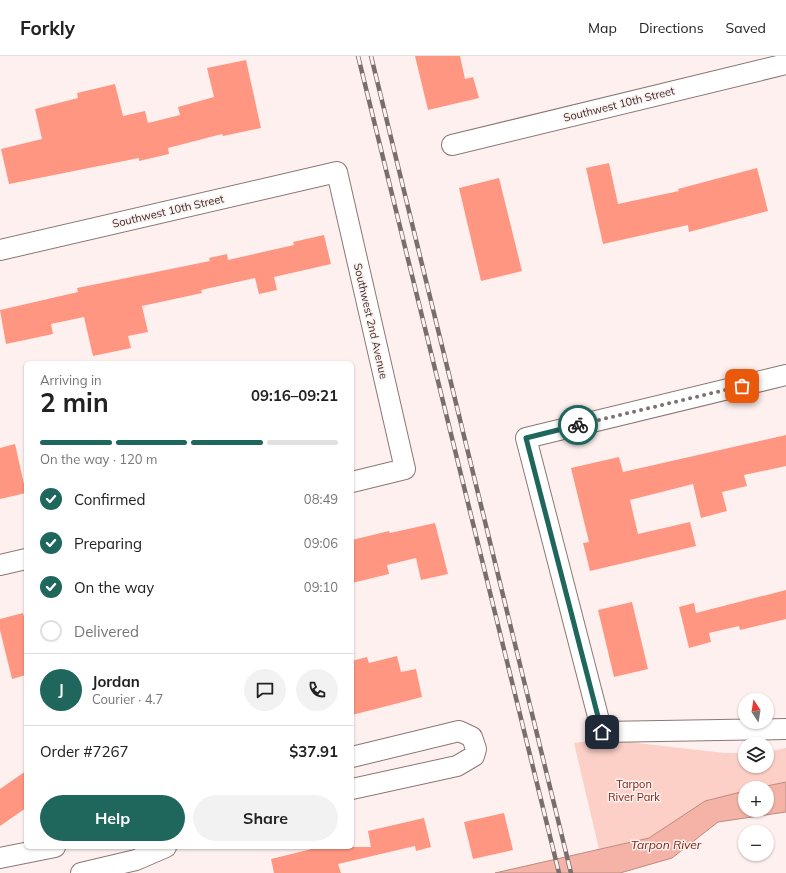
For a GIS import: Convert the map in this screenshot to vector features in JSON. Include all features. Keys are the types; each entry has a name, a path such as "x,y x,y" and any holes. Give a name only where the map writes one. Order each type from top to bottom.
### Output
{"street":[{"name":"Southwest 10th Street","path":"452,145 786,64"},
{"name":"Southwest 10th Street","path":"0,250 337,172"},
{"name":"Southwest 2nd Avenue","path":"337,172 405,469 354,482"},
{"path":"786,376 526,438 602,732 786,729"},
{"path":"0,565 24,559"},
{"path":"354,757 459,731 472,736 476,749 474,756 458,766 354,789"},
{"path":"0,858 45,849"},
{"path":"81,873 136,860 161,849"}],"green space":[{"name":"Tarpon River Park","path":"602,739 724,753 738,753 738,773 774,773 774,751 786,748 786,782 774,784 774,781 738,781 738,793 705,801 649,838 599,849 574,743"}],"water":[{"name":"Tarpon River","path":"786,782 786,812 774,814 774,784"},
{"name":"Tarpon River","path":"738,793 738,817 752,817 718,822 672,858 620,873 495,873 649,838 705,801"}],"building":[{"path":"415,56 460,56 465,79 473,77 479,98 428,110"},
{"path":"246,60 261,128 223,136 222,134 168,148 169,154 139,161 139,158 9,184 1,149 42,139 35,109 78,98 77,93 115,84 123,116 145,111 148,123 180,115 178,107 214,97 207,68"},
{"path":"609,163 618,204 679,191 678,189 757,168 768,211 689,232 688,225 603,244 586,168"},
{"path":"499,178 522,271 481,281 459,188"},
{"path":"324,235 331,264 274,277 277,290 259,294 255,278 201,290 202,293 142,306 148,332 128,336 131,348 93,356 84,317 51,324 53,334 6,344 0,310 78,292 77,288 210,261 209,258 227,254 228,260 294,245 293,242"},
{"path":"786,435 786,466 744,475 747,486 722,492 727,511 701,518 693,484 630,500 638,534 690,522 696,546 590,571 583,543 589,542 571,468 619,457 623,472"},
{"path":"15,444 24,484 24,493 0,499 0,448"},
{"path":"435,523 448,574 421,580 416,558 387,565 389,574 354,583 354,540 389,531 390,533"},
{"path":"786,590 786,619 740,630 739,626 709,633 711,642 689,648 679,607 694,603 696,613"},
{"path":"632,602 648,669 614,677 598,610"},
{"path":"23,613 24,676 12,679 0,630 0,619"},
{"path":"397,656 401,672 416,669 422,697 354,714 354,660 367,657 369,663"},
{"path":"24,772 24,809 0,826 0,789"},
{"path":"504,813 513,850 473,859 464,822"},
{"path":"424,818 431,847 416,851 415,846 338,864 341,873 274,873 271,859 312,849 354,849 354,847 371,847 368,831"}],"railway":[{"path":"358,56 559,873"},
{"path":"371,56 571,873"}],"way so far":[{"path":"578,425 742,386"}],"route":[{"path":"578,425 526,438 602,732"}]}
